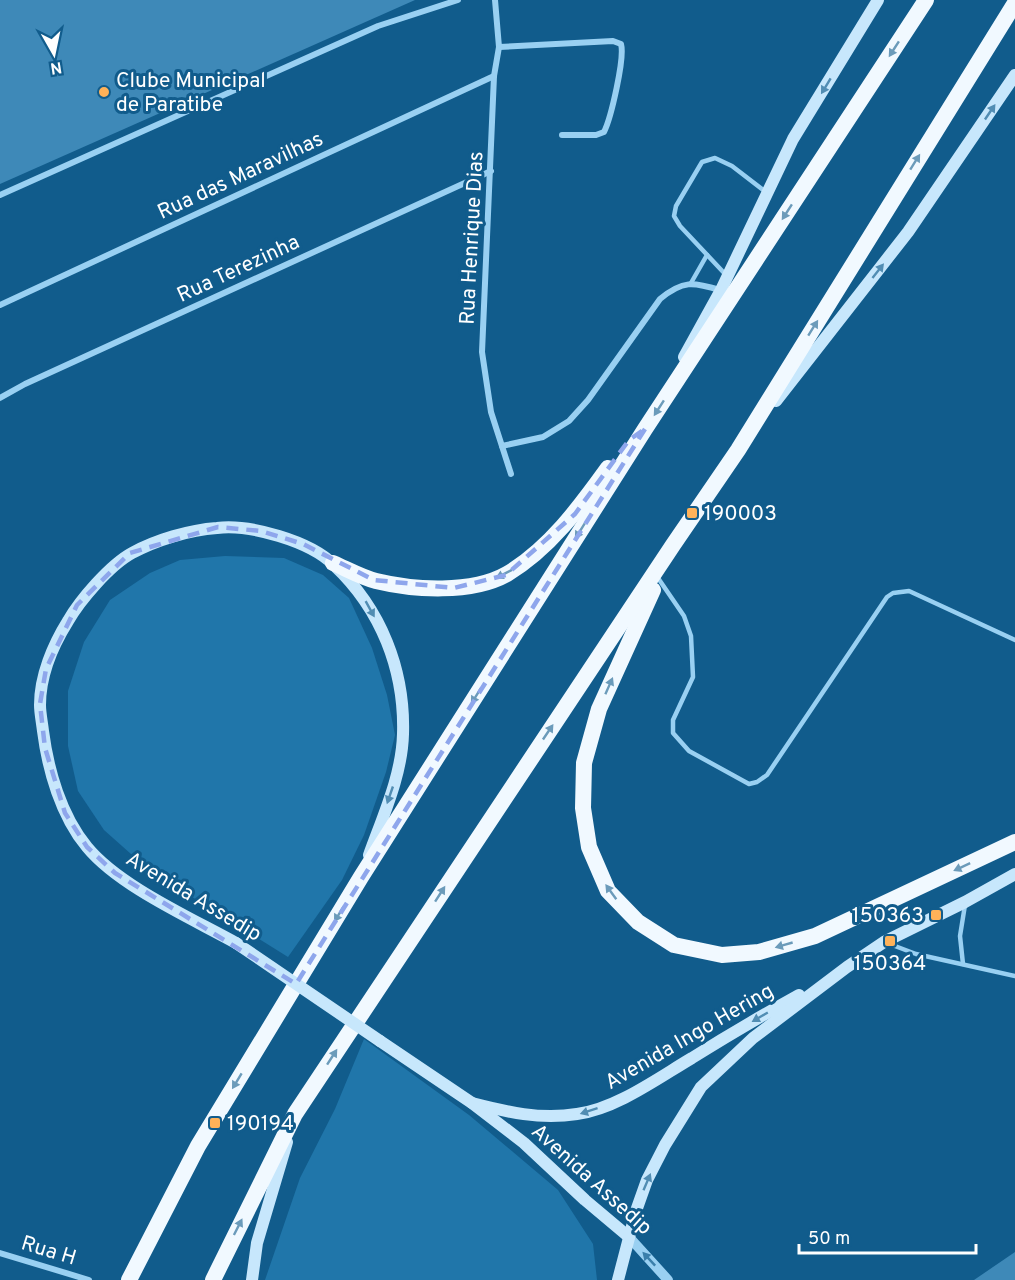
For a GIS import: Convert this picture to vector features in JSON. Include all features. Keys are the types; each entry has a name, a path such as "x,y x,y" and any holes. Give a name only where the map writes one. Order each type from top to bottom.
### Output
{"highway":[{"path":"129,1280 198,1146 361,877 672,387 926,0"},
{"path":"213,1280 295,1114 738,450 1015,3"},
{"path":"333,563 374,580 409,587 454,588 486,583 506,575 531,556 574,514 629,440 645,429"},
{"path":"673,545 599,709 584,763 583,808 589,847 608,891 638,922 674,945 722,955 759,952 815,936 1015,842"}],"main road":[{"path":"672,387 673,376 721,290 793,139 878,0"},
{"path":"738,450 908,232 1015,75"},
{"name":"Avenida Assedip","path":"361,877 396,778 403,735 400,686 388,641 364,599 333,563 303,544 261,531 218,527 171,537 130,554 103,577 77,605 56,639 46,669 40,704 45,748 65,813 87,847 131,884 236,943 472,1102 524,1143 629,1238"},
{"name":"Avenida Ingo Hering","path":"618,1280 647,1180 665,1145 701,1087 753,1038 847,967 884,942 965,902 1015,874"},
{"name":"Avenida Ingo Hering","path":"472,1102 519,1115 550,1116 579,1114 607,1105 641,1089 735,1031 847,967"},
{"path":"252,1280 257,1243 295,1114"}],"street":[{"path":"0,195 378,26 458,0"},
{"name":"Rua Henrique Dias","path":"495,0 498,46 494,76 482,351 491,412 511,474"},
{"path":"498,46 613,41 621,44 615,93 604,132 596,135 562,135"},
{"name":"Rua das Maravilhas","path":"0,305 494,76"},
{"name":"Rua Terezinha","path":"0,398 25,384 490,171"},
{"path":"502,446 543,437 569,421 595,391 660,299 672,289 691,284 721,290"},
{"name":"Avenida Assedip","path":"629,1238 668,1280"},
{"name":"Rua H","path":"0,1252 89,1280"}],"lane":[{"path":"728,276 680,226 674,216 675,206 702,162 716,158 732,166 767,193"},
{"path":"691,284 707,255"},
{"path":"658,578 684,616 691,636 693,677 673,720 673,733 689,751 749,784 767,775 887,597 893,593 909,591 1015,640"},
{"path":"963,964 960,936 965,902"},
{"path":"884,942 916,954 1015,976"}],"highlighted area":[{"path":"645,429 296,984 115,873 87,847 65,813 45,748 40,704 46,669 77,605 130,553 218,527 261,531 303,544 374,580 454,588 506,575 575,514 629,440"}],"shaded area":[{"path":"225,556 284,558 323,575 349,598 372,648 387,695 395,735 386,772 364,835 342,880 288,957 149,870 104,830 78,791 68,746 68,691 84,642 110,600 150,573 180,560"},
{"path":"364,1039 469,1115 558,1190 593,1244 597,1280 265,1280 300,1178 335,1109"}],"building":[{"name":"Clube Municipal de Paratibe","path":"0,0 415,0 0,184"},
{"path":"1015,1252 1015,1280 974,1280"}],"place":[{"name":"Clube Municipal de Paratibe","path":"104,92"},
{"name":"190003","path":"692,513"},
{"name":"150363","path":"936,915"},
{"name":"150364","path":"890,941"},
{"name":"190194","path":"215,1123"}]}
